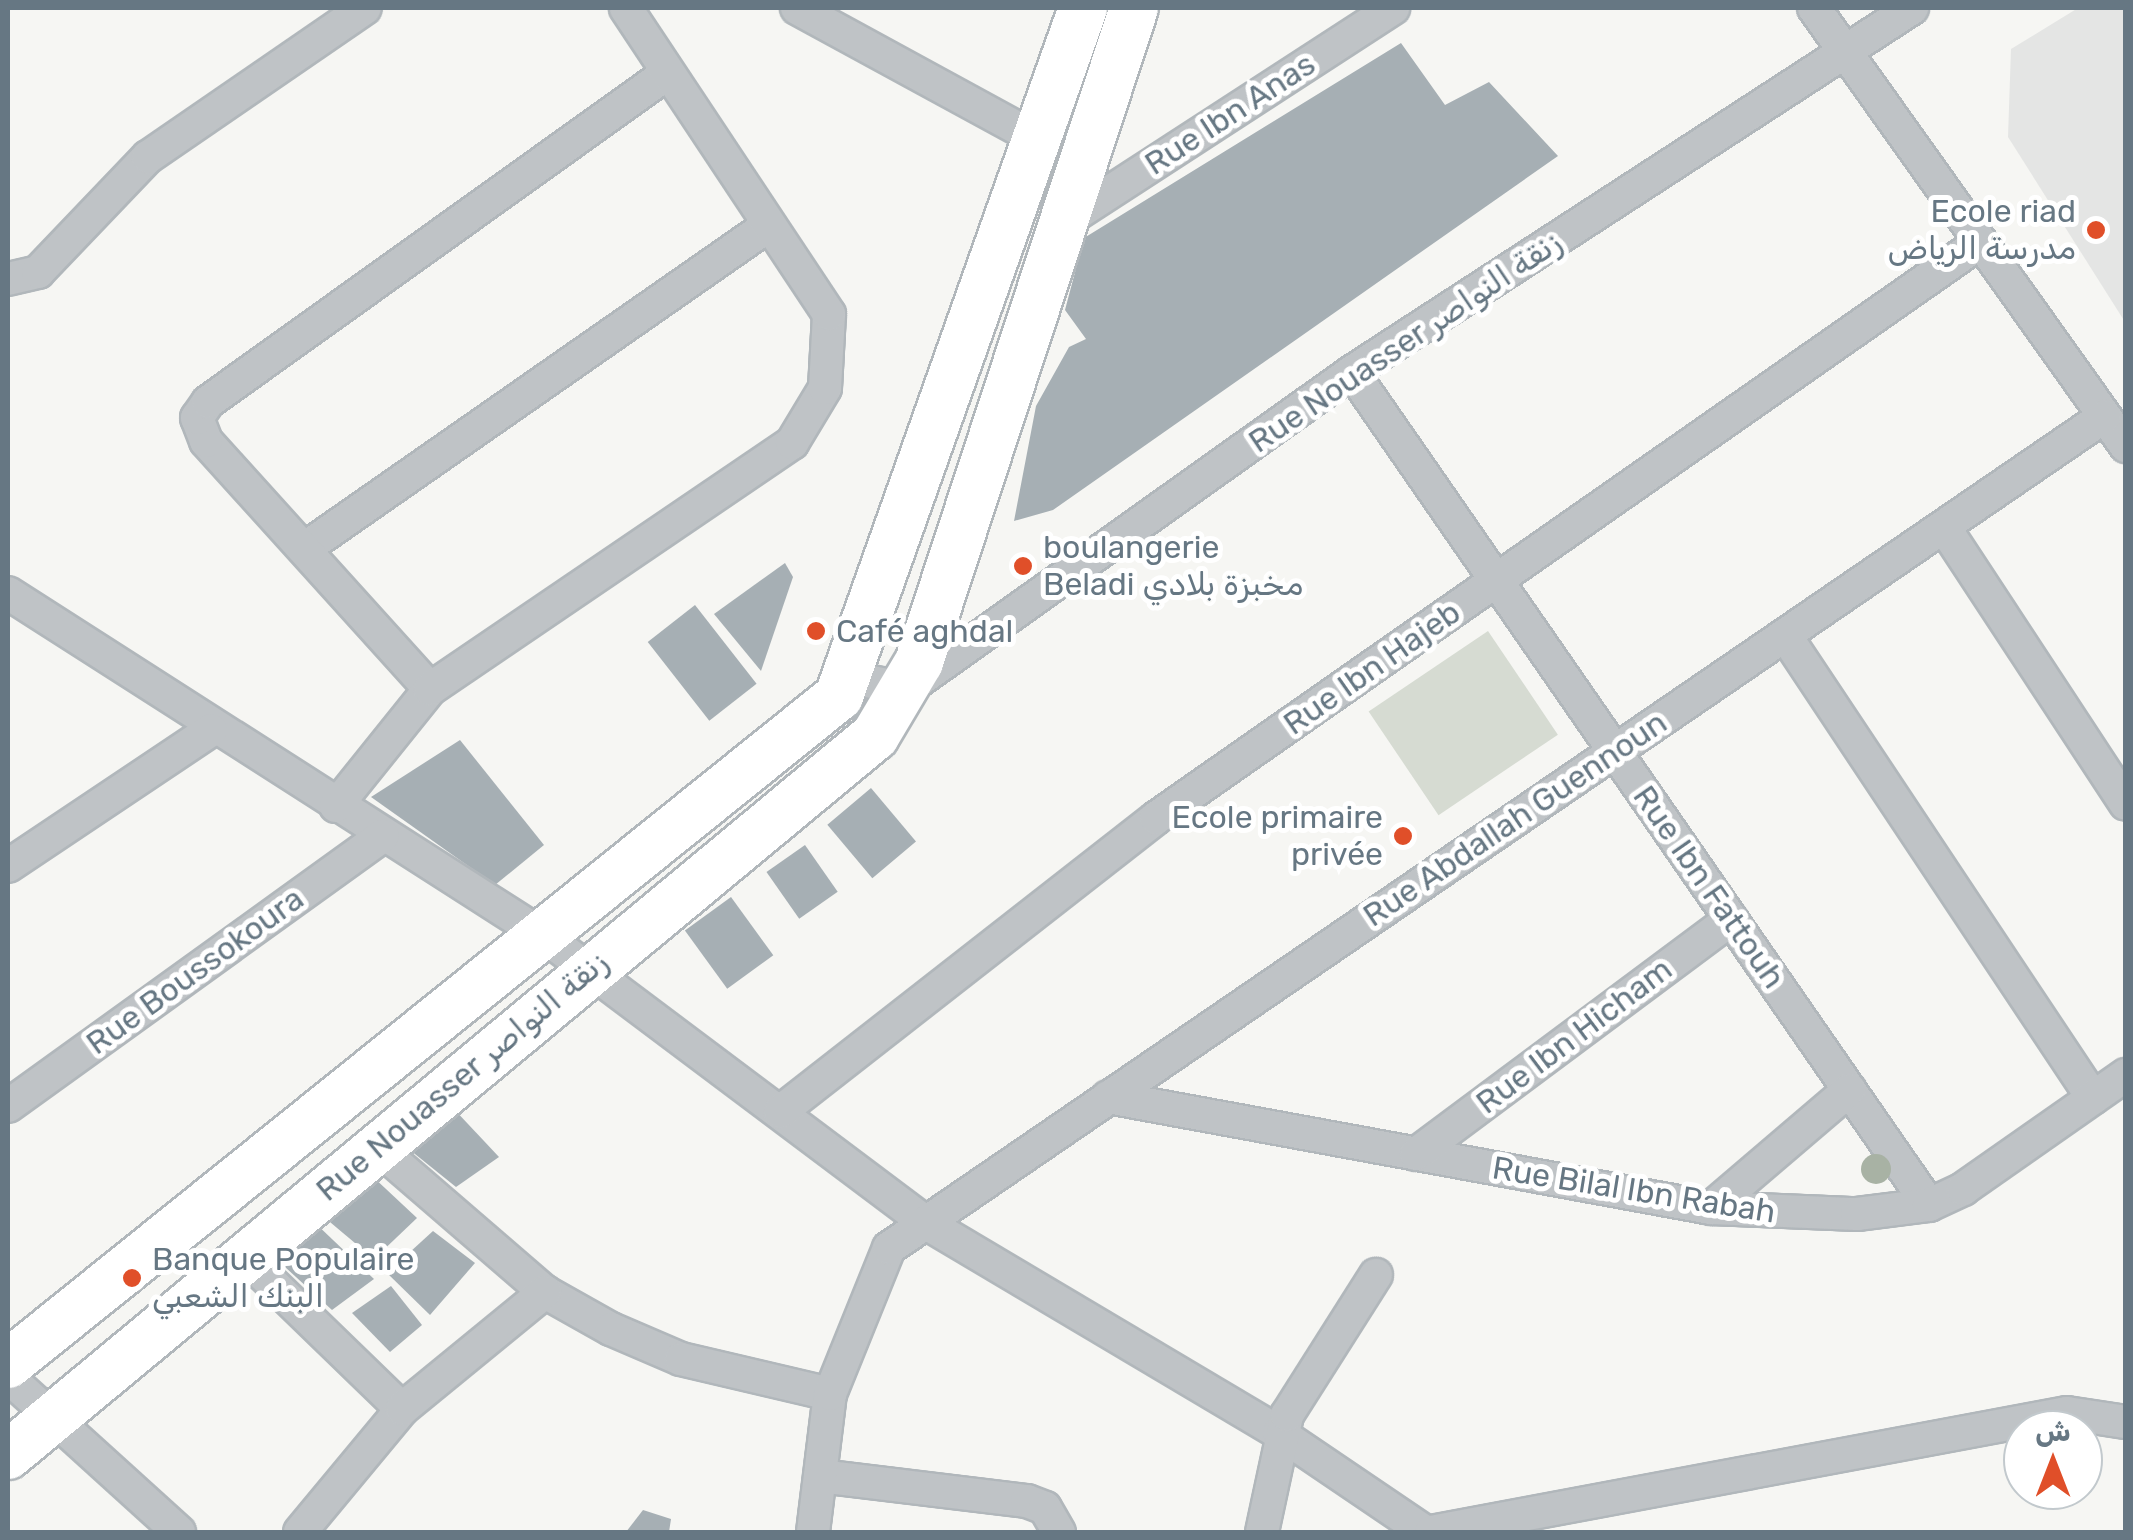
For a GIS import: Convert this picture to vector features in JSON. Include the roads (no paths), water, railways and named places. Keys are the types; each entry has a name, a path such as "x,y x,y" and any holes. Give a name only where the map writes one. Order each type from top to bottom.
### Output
{"main road":[{"name":"Rue Nouasser زنقة النواصر","path":"8,1364 817,718 848,677 1083,8"},
{"name":"Rue Nouasser زنقة النواصر","path":"8,1455 590,967 856,756 907,689 1067,220 1134,8"}],"street":[{"path":"8,279 38,272 148,156 365,8"},
{"path":"336,806 430,690 792,443 811,418 834,345 829,314 665,75 626,8"},
{"path":"797,8 1039,140"},
{"name":"Rue Ibn Anas","path":"1067,220 1393,8"},
{"path":"1814,8 2126,446"},
{"name":"Rue Nouasser زنقة النواصر","path":"907,689 1352,372 1912,8"},
{"path":"430,690 307,547 206,441 197,418 208,402 665,75"},
{"path":"307,547 769,226"},
{"name":"Rue Ibn Hajeb","path":"780,1112 1156,818 1979,243"},
{"name":"Rue Ibn Fattouh","path":"1352,372 1929,1205"},
{"name":"Rue Abdallah Guennoun","path":"813,1532 830,1394 889,1248 2105,416"},
{"path":"1944,526 2126,804"},
{"path":"8,594 210,730 590,967 926,1223 1279,1433 1428,1532 2067,1413 2126,1422"},
{"path":"1784,635 2092,1098"},
{"path":"848,677 907,689"},
{"path":"8,866 210,730"},
{"name":"Rue Boussokoura","path":"8,1106 383,836"},
{"name":"Rue Ibn Hicham","path":"1416,1154 1731,919"},
{"name":"Rue Bilal Ibn Rabah","path":"1108,1098 1712,1208 1856,1214 1929,1205 2126,1075"},
{"path":"1712,1208 1850,1090"},
{"path":"378,1148 545,1292 681,1359 830,1394"},
{"path":"246,1258 402,1409"},
{"path":"1262,1532 1279,1433 1376,1275"},
{"path":"300,1532 402,1409 545,1292"},
{"path":"8,1377 50,1421 179,1532"},
{"path":"820,1476 1027,1501 1046,1508 1059,1532"}],"place":[{"name":"Ecole riad مدرسة الرياض","path":"2096,230"},
{"name":"boulangerie Beladi مخبزة بلادي","path":"1023,566"},
{"name":"Café aghdal","path":"816,631"},
{"name":"Ecole primaire privée","path":"1403,836"},
{"name":"Banque Populaire البنك الشعبي","path":"132,1278"}]}
